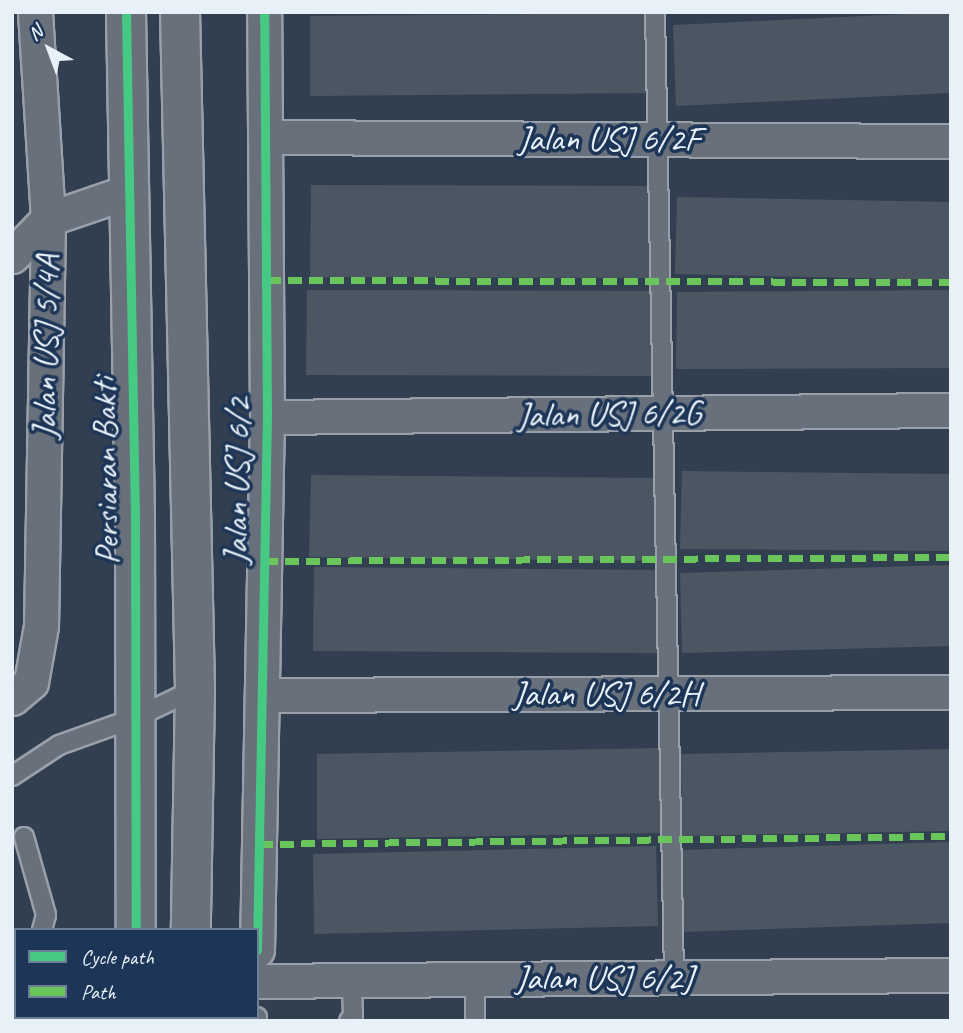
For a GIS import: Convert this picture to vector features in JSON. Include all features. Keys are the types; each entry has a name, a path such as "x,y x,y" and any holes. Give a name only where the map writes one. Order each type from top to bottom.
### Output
{"street":[{"name":"Jalan USJ 5/4A","path":"22,690 41,626 48,219 35,12"},
{"name":"Persiaran Bakti","path":"126,12 136,928"},
{"path":"180,12 195,689 191,928"},
{"name":"Jalan USJ 6/2","path":"257,928 267,417 264,12"},
{"name":"Jalan USJ 6/2F","path":"267,137 951,141"},
{"path":"12,256 48,219 130,191"},
{"name":"Jalan USJ 6/2G","path":"267,417 951,411"},
{"name":"Jalan USJ 6/2H","path":"262,695 951,692"},
{"name":"Jalan USJ 6/2J","path":"259,981 951,975"}],"lane":[{"path":"655,12 674,978"},
{"path":"12,776 59,745 135,718 195,689"},
{"path":"24,837 46,915 43,928"},
{"path":"475,979 475,1021"},
{"path":"349,1021 353,1016 352,981"}],"building":[{"path":"951,12 951,93 676,106 673,25"},
{"path":"653,13 653,93 310,96 310,16"},
{"path":"311,185 657,186 656,278 310,277"},
{"path":"677,197 951,202 951,280 675,274"},
{"path":"307,290 656,291 656,376 306,375"},
{"path":"951,290 951,368 676,369 677,292"},
{"path":"682,471 951,474 951,551 680,549"},
{"path":"311,475 659,478 658,561 309,557"},
{"path":"951,565 951,646 682,653 680,573"},
{"path":"314,567 661,570 659,653 313,651"},
{"path":"662,748 663,833 317,839 317,754"},
{"path":"951,749 951,831 682,836 681,754"},
{"path":"951,842 951,923 681,932 679,850"},
{"path":"656,846 658,926 314,934 313,854"}],"marked path":[{"path":"267,280 951,282"},
{"path":"264,561 951,557"},
{"path":"259,844 951,836"}],"cycle path":[{"path":"126,12 135,516 136,928"},
{"path":"257,928 267,417 264,12"}]}
